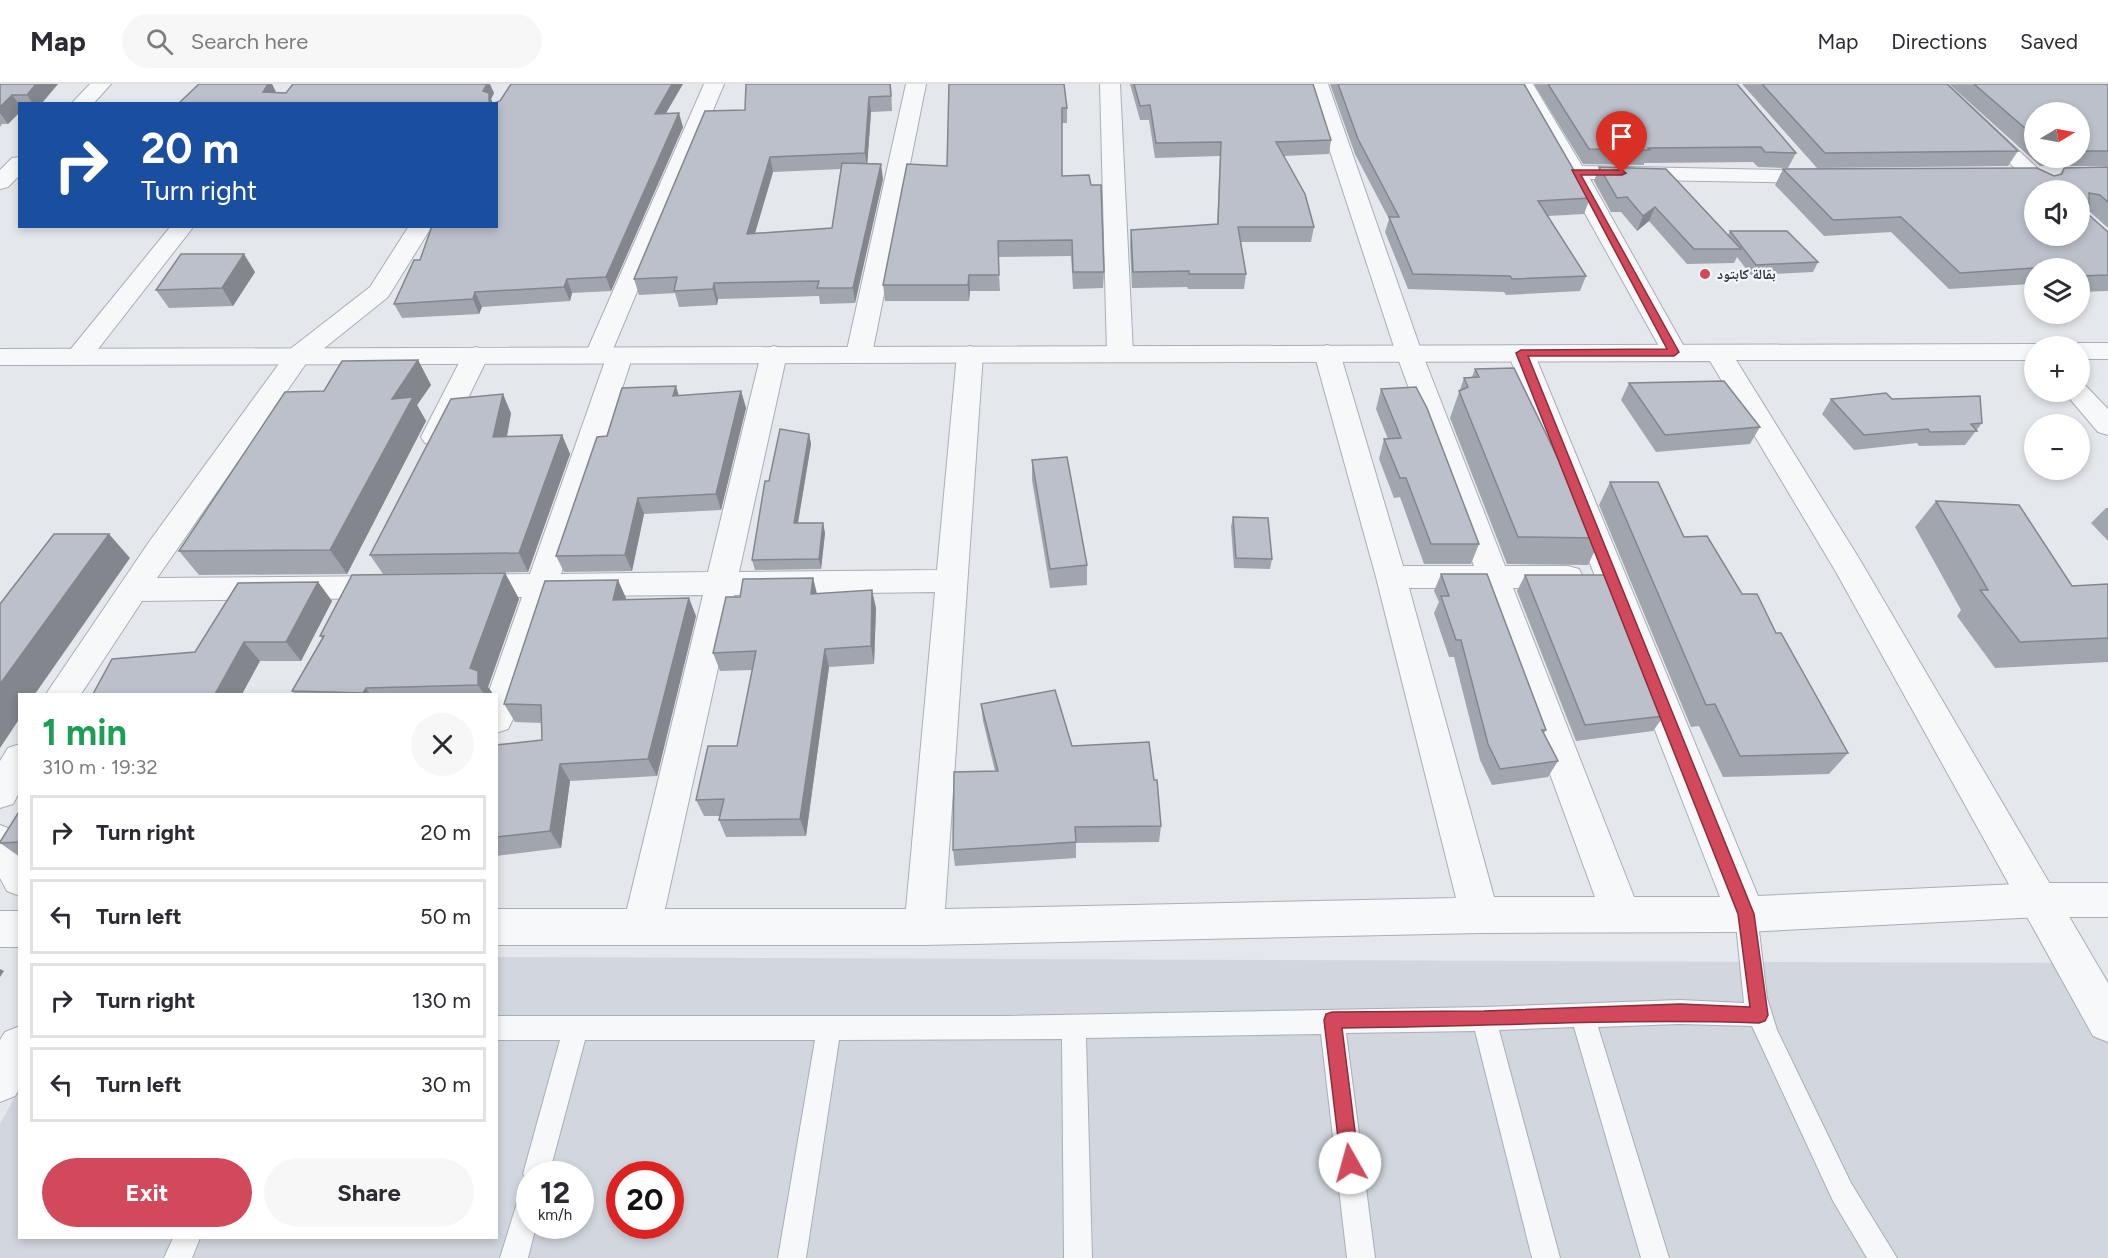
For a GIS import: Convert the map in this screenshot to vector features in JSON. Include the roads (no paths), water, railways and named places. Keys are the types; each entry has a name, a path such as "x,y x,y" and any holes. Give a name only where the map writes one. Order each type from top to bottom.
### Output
{"street":[{"path":"83,102 101,84"},
{"path":"498,714 543,585 609,355 714,84"},
{"path":"859,354 916,84"},
{"path":"1110,84 1120,354"},
{"path":"1318,84 1409,353 1620,914"},
{"path":"1523,84 1575,172 1674,352"},
{"path":"1936,84 2039,180"},
{"path":"1796,160 1810,177"},
{"path":"0,182 18,165"},
{"path":"1575,172 1845,177"},
{"path":"2054,180 2066,176"},
{"path":"2000,177 2024,181"},
{"path":"79,357 181,228"},
{"path":"64,693 298,356 379,292 421,228"},
{"path":"0,357 2024,351"},
{"path":"2090,351 2108,351"},
{"path":"1718,352 1849,568 2108,1022"},
{"path":"1327,353 1391,577 1480,915"},
{"path":"1521,353 1746,914"},
{"path":"642,927 774,354"},
{"path":"924,927 970,354"},
{"path":"423,461 476,356"},
{"path":"2086,402 2108,426"},
{"path":"344,616 375,555"},
{"path":"1391,577 1612,578"},
{"path":"134,590 952,581"},
{"path":"0,793 18,762"},
{"path":"0,841 18,875"},
{"path":"498,927 924,927 1480,915 1746,914 2039,900 2108,900"},
{"path":"0,929 18,929"},
{"path":"0,1081 18,1050"}],"lane":[{"path":"1746,914 1759,1015 1842,1192 1883,1258"},
{"path":"498,1028 1074,1026 1484,1019 1680,1012 1759,1015"},
{"path":"1582,1014 1655,1258"},
{"path":"1484,1019 1546,1258"},
{"path":"1332,1020 1361,1258"},
{"path":"1074,1026 1078,1258"},
{"path":"540,1161 576,1028"},
{"path":"792,1258 829,1028"},
{"path":"178,1258 187,1239"},
{"path":"514,1258 519,1239"}],"place":[{"name":"بقالة كابتود","path":"1705,274"}]}
